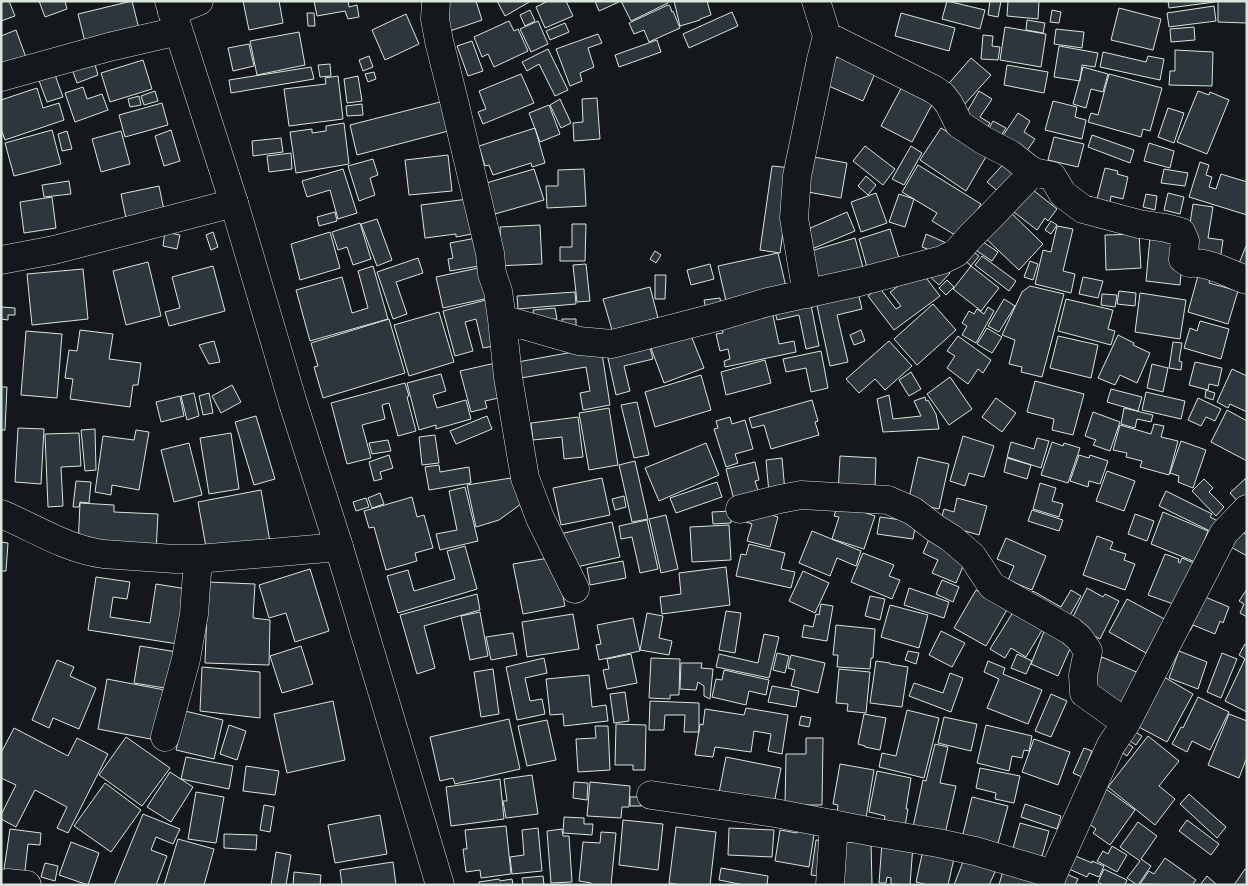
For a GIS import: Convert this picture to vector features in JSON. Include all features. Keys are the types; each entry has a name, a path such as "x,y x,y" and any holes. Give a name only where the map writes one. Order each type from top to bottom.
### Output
{"street":[{"path":"1,77 109,47 198,1"},
{"path":"436,1 435,19 439,41 488,244 492,274 498,292 508,377 525,478 540,518 575,589"},
{"path":"806,294 794,218 797,176 827,36 816,1"},
{"path":"173,15 234,203 440,885"},
{"path":"827,36 942,95 959,124 1010,154 1033,172 1052,176 1063,194 1083,209 1139,224 1181,232 1185,241 1184,258 1189,263 1197,262 1247,280"},
{"path":"502,319 579,341 612,344 768,302 859,282 942,260 956,253 1033,172"},
{"path":"1,260 54,250 234,203"},
{"path":"740,509 801,495 888,500 913,511 951,538 972,556 992,586 1071,631 1079,638 1088,651 1083,675 1084,693 1126,723"},
{"path":"651,795 775,813 975,851 1051,879 1111,745 1126,723 1224,533 1247,509"},
{"path":"1,514 65,544 93,553 174,560 339,547"},
{"path":"165,737 186,659 194,614 198,559"},
{"path":"830,885 834,824"},
{"path":"1,884 27,885"}],"building":[{"path":"1,1 9,1 15,16 1,21"},
{"path":"39,1 65,1 67,9 45,17"},
{"path":"132,1 140,33 86,46 78,14"},
{"path":"243,1 279,1 283,23 249,30"},
{"path":"314,1 348,1 349,7 357,5 359,17 348,19 345,11 317,16"},
{"path":"447,1 476,1 482,20 450,31"},
{"path":"497,1 531,1 505,16"},
{"path":"548,1 566,1 573,16 545,28 536,7"},
{"path":"595,1 618,1 619,2 599,11"},
{"path":"621,1 668,1 668,3 631,21"},
{"path":"674,1 707,1 711,15 680,26"},
{"path":"947,1 985,10 980,29 942,19"},
{"path":"990,1 1001,1 998,17 988,15"},
{"path":"1008,1 1039,1 1038,19 1007,16"},
{"path":"1168,1 1215,1 1215,2 1169,8"},
{"path":"1218,1 1247,1 1247,23 1218,22"},
{"path":"668,5 673,11 680,28 649,42 644,30 634,34 629,23"},
{"path":"1214,6 1216,21 1169,27 1167,13"},
{"path":"1119,8 1161,19 1153,50 1111,40"},
{"path":"530,10 535,21 525,26 520,15"},
{"path":"1052,10 1061,12 1059,23 1050,22"},
{"path":"732,12 738,26 689,48 683,34"},
{"path":"307,13 314,13 315,26 308,26"},
{"path":"901,13 955,28 949,51 895,36"},
{"path":"406,14 419,44 385,60 372,30"},
{"path":"1027,20 1045,23 1043,33 1026,30"},
{"path":"509,21 514,31 518,29 528,51 494,67 488,54 482,57 474,37"},
{"path":"538,21 548,44 531,52 520,29"},
{"path":"565,23 569,32 550,40 546,31"},
{"path":"1005,27 1046,34 1041,67 1000,60"},
{"path":"1194,27 1195,40 1171,42 1170,29"},
{"path":"1056,29 1084,32 1082,48 1054,44"},
{"path":"16,30 28,63 1,73 1,36"},
{"path":"299,32 305,65 257,75 250,41"},
{"path":"598,34 602,43 588,48 594,67 580,73 582,81 570,86 556,49"},
{"path":"983,35 993,36 992,46 1000,47 998,60 981,59"},
{"path":"657,40 661,52 619,67 615,55"},
{"path":"472,41 483,71 468,76 457,46"},
{"path":"249,44 254,66 233,71 228,48"},
{"path":"1059,46 1098,53 1095,67 1082,65 1080,81 1054,77"},
{"path":"548,49 568,90 555,96 539,64 527,71 522,62"},
{"path":"1175,50 1213,52 1212,86 1169,85 1170,71 1175,71"},
{"path":"1103,52 1146,62 1148,56 1164,59 1160,80 1100,67"},
{"path":"838,54 876,71 863,101 824,84"},
{"path":"369,56 373,67 363,71 359,60"},
{"path":"971,58 991,75 963,106 944,89"},
{"path":"143,60 152,89 110,102 101,73"},
{"path":"94,61 98,75 77,83 72,69"},
{"path":"330,64 331,76 320,77 318,65"},
{"path":"1007,65 1048,72 1044,93 1004,85"},
{"path":"311,67 314,79 231,93 229,80"},
{"path":"1083,67 1108,74 1103,92 1091,89 1086,108 1073,104"},
{"path":"54,72 63,97 47,102 38,78"},
{"path":"374,72 376,79 368,82 365,74"},
{"path":"521,74 534,103 483,124 478,112 486,109 479,91"},
{"path":"1109,74 1162,88 1150,131 1143,129 1141,137 1088,122 1091,113 1098,115"},
{"path":"338,76 343,119 289,126 284,89 326,84 325,78"},
{"path":"358,76 362,101 347,103 344,79"},
{"path":"905,81 936,97 912,142 881,126"},
{"path":"83,87 87,99 102,94 108,110 75,122 65,93"},
{"path":"37,88 43,108 59,103 64,120 5,140 1,129 1,100"},
{"path":"155,91 158,101 144,105 141,96"},
{"path":"979,91 992,99 980,117 990,123 982,136 961,122"},
{"path":"1198,91 1209,95 1210,92 1229,100 1207,154 1177,142"},
{"path":"139,96 141,105 130,107 128,99"},
{"path":"597,98 600,139 574,141 573,123 583,122 582,99"},
{"path":"560,99 571,123 561,128 550,105"},
{"path":"448,100 456,129 357,155 350,125"},
{"path":"1053,101 1077,107 1075,117 1086,120 1082,139 1045,130"},
{"path":"162,103 168,125 125,137 119,115"},
{"path":"362,104 363,115 347,116 346,106"},
{"path":"549,105 560,134 540,142 529,113"},
{"path":"1168,108 1184,113 1174,143 1158,137"},
{"path":"1018,113 1030,121 1024,132 1035,139 1024,155 998,143"},
{"path":"993,121 1006,128 999,139 987,132"},
{"path":"344,123 349,164 296,173 290,132 312,129 312,133 326,131 326,126"},
{"path":"535,128 545,163 532,167 531,163 493,175 489,165 485,166 479,146"},
{"path":"941,128 987,155 966,191 920,160"},
{"path":"52,130 61,164 14,176 5,143"},
{"path":"171,130 180,161 164,166 155,136"},
{"path":"67,131 72,149 62,151 58,134"},
{"path":"121,131 130,164 101,172 92,139"},
{"path":"1092,135 1134,150 1130,163 1088,147"},
{"path":"1054,137 1084,144 1078,167 1048,160"},
{"path":"281,138 283,152 253,156 252,141"},
{"path":"1149,143 1174,151 1170,168 1144,161"},
{"path":"865,146 895,169 883,185 853,161"},
{"path":"911,146 922,153 904,185 892,179"},
{"path":"291,153 292,169 269,172 267,156"},
{"path":"448,155 452,191 409,195 405,160"},
{"path":"814,157 847,163 841,198 808,192"},
{"path":"1009,158 1021,168 999,192 987,182"},
{"path":"373,159 378,175 370,178 375,195 359,201 348,166"},
{"path":"1200,162 1209,165 1206,175 1212,177 1209,187 1216,189 1221,174 1247,182 1247,215 1189,197"},
{"path":"918,165 981,204 960,238 932,221 937,213 902,192"},
{"path":"772,166 792,168 780,253 760,250"},
{"path":"1105,168 1118,171 1117,174 1128,177 1123,199 1111,196 1110,202 1097,199"},
{"path":"343,169 357,213 338,219 330,190 307,197 302,181"},
{"path":"534,169 544,200 495,214 486,183"},
{"path":"584,169 586,206 547,208 546,186 558,186 558,170"},
{"path":"1164,169 1188,173 1185,186 1161,183"},
{"path":"866,176 876,185 868,195 858,186"},
{"path":"69,181 71,194 44,197 42,185"},
{"path":"159,186 165,215 127,223 121,194"},
{"path":"1028,186 1057,209 1048,221 1045,218 1037,230 1010,209"},
{"path":"876,193 887,223 861,232 851,202"},
{"path":"1168,193 1184,197 1180,214 1164,210"},
{"path":"899,194 914,199 905,227 889,222"},
{"path":"1146,194 1157,196 1155,210 1143,207"},
{"path":"52,197 56,228 24,233 20,202"},
{"path":"468,199 472,234 456,237 456,234 425,238 421,205"},
{"path":"1193,204 1213,207 1208,238 1223,240 1220,261 1185,256"},
{"path":"1004,206 1043,244 1019,270 979,232"},
{"path":"335,212 337,221 319,226 317,217"},
{"path":"847,212 855,231 807,251 799,233"},
{"path":"377,219 392,260 377,266 361,224"},
{"path":"1051,221 1057,225 1051,234 1045,230"},
{"path":"360,223 371,259 353,265 347,247 338,250 332,232"},
{"path":"572,224 586,224 585,261 560,261 560,247 572,247"},
{"path":"540,225 542,264 495,266 501,251 500,227"},
{"path":"1057,226 1073,229 1063,271 1075,274 1071,293 1035,284 1043,250 1051,252"},
{"path":"890,229 899,258 867,267 859,239"},
{"path":"165,232 180,235 177,249 163,246"},
{"path":"213,232 218,247 211,250 206,235"},
{"path":"330,232 340,268 300,280 291,244"},
{"path":"926,234 953,246 940,254 922,247"},
{"path":"1139,234 1141,268 1106,270 1105,235"},
{"path":"1150,237 1184,241 1180,285 1146,281"},
{"path":"476,238 479,266 450,271 448,259 453,258 450,243"},
{"path":"855,238 865,275 815,290 804,253"},
{"path":"977,238 998,252 992,261 971,247"},
{"path":"1247,246 1247,276 1236,271"},
{"path":"970,249 979,256 971,266 962,258"},
{"path":"655,251 661,255 656,263 650,259"},
{"path":"778,253 786,287 726,301 718,266"},
{"path":"982,256 1016,281 1009,291 975,265"},
{"path":"418,258 423,273 396,282 407,314 393,319 377,272"},
{"path":"1030,261 1038,264 1033,280 1024,277"},
{"path":"148,262 161,316 126,325 113,271"},
{"path":"939,263 950,273 939,285 928,275"},
{"path":"586,264 590,301 577,302 573,265"},
{"path":"710,264 714,279 691,285 687,270"},
{"path":"213,266 225,311 169,326 165,312 180,308 172,277"},
{"path":"373,266 388,319 310,341 296,290 342,277 352,313 368,308 358,271"},
{"path":"971,266 999,288 981,311 953,289"},
{"path":"483,267 489,298 443,308 436,277"},
{"path":"83,269 88,319 32,325 27,274"},
{"path":"920,270 940,296 894,330 868,296 879,287 896,309 901,306 890,292"},
{"path":"1199,272 1211,275 1209,283 1238,291 1228,324 1188,312"},
{"path":"655,275 666,275 665,299 655,299"},
{"path":"1083,277 1103,281 1098,298 1079,294"},
{"path":"947,280 954,287 946,295 939,288"},
{"path":"1030,286 1064,294 1042,377 1021,372 1022,367 1009,364 1015,340 1002,335 1022,292"},
{"path":"650,287 658,318 612,330 603,299"},
{"path":"1119,291 1136,293 1135,306 1117,304"},
{"path":"575,292 576,304 518,309 517,296"},
{"path":"858,292 862,309 837,315 848,362 830,366 816,301"},
{"path":"1140,293 1186,300 1180,339 1135,332"},
{"path":"1102,294 1117,295 1115,307 1101,305"},
{"path":"720,298 722,312 707,314 704,300"},
{"path":"1004,299 1015,306 999,332 988,326"},
{"path":"1066,299 1113,310 1108,329 1115,331 1111,345 1058,331"},
{"path":"486,300 498,345 483,348 476,319 465,322 473,351 455,356 443,311"},
{"path":"810,300 819,346 806,349 799,315 777,320 774,307"},
{"path":"933,304 956,330 917,365 894,339"},
{"path":"1,307 15,308 15,315 8,315 8,320 1,319"},
{"path":"988,307 994,311 976,343 962,335 967,326 962,323 969,311 974,314 977,309 984,314"},
{"path":"555,308 557,319 535,321 533,310"},
{"path":"772,311 779,344 794,341 796,352 725,367 724,361 730,359 728,349 720,351 716,334 723,333 721,322"},
{"path":"439,312 454,362 409,376 394,325"},
{"path":"389,319 405,373 323,398 314,367 318,366 311,343"},
{"path":"562,319 576,319 576,330 562,330"},
{"path":"1200,321 1229,329 1221,359 1184,348 1190,328 1197,331"},
{"path":"987,328 1002,337 992,353 977,344"},
{"path":"80,330 113,334 109,359 141,363 138,385 133,385 130,407 70,399 73,379 65,378 69,350 77,351"},
{"path":"861,330 865,341 854,345 850,335"},
{"path":"26,331 62,334 57,398 21,395"},
{"path":"690,333 704,368 664,383 651,348"},
{"path":"1118,335 1150,353 1137,383 1120,375 1115,385 1098,378"},
{"path":"958,336 991,360 983,373 978,369 968,384 947,368 955,356 947,351"},
{"path":"1058,336 1098,345 1091,378 1050,368"},
{"path":"214,341 220,362 209,364 199,345"},
{"path":"889,341 912,366 885,390 875,379 859,393 846,379"},
{"path":"1173,342 1182,343 1179,361 1182,362 1181,370 1169,368"},
{"path":"649,344 653,359 624,366 630,391 616,395 607,354"},
{"path":"601,347 610,405 583,410 580,393 590,391 586,367 515,379 512,363"},
{"path":"821,351 828,388 811,392 806,368 786,372 783,359"},
{"path":"765,360 771,383 726,395 721,372"},
{"path":"500,362 503,397 485,401 487,408 471,412 460,371"},
{"path":"1195,362 1222,368 1218,386 1209,384 1208,390 1189,385"},
{"path":"1152,364 1168,368 1163,392 1147,388"},
{"path":"1232,369 1247,376 1247,412 1230,404 1228,408 1217,402"},
{"path":"911,372 921,389 909,396 899,380"},
{"path":"441,374 446,391 433,395 437,408 466,400 471,419 436,429 436,425 419,430 407,383"},
{"path":"701,375 711,410 655,427 645,392"},
{"path":"950,377 972,409 949,425 927,394"},
{"path":"1035,381 1084,394 1073,435 1052,430 1054,419 1027,412"},
{"path":"405,383 416,431 398,436 389,403 382,405 385,419 362,425 371,458 347,464 331,403"},
{"path":"232,385 241,402 221,413 212,396"},
{"path":"1,387 7,387 5,430 1,430"},
{"path":"1111,389 1142,397 1138,411 1107,402"},
{"path":"1206,390 1215,393 1213,400 1205,397"},
{"path":"1146,392 1185,401 1181,419 1142,410"},
{"path":"194,393 199,416 187,420 181,396"},
{"path":"209,393 213,413 203,415 199,396"},
{"path":"889,395 893,419 921,416 914,401 925,397 936,414 939,429 883,432 877,399"},
{"path":"180,396 184,416 161,422 156,402"},
{"path":"996,398 1016,413 1002,432 982,417"},
{"path":"1198,398 1221,409 1215,421 1206,417 1201,426 1188,420"},
{"path":"812,400 818,421 815,422 819,435 771,449 764,425 752,428 749,418"},
{"path":"637,402 649,455 634,458 621,405"},
{"path":"609,408 618,465 589,470 579,413"},
{"path":"1124,408 1153,415 1151,422 1137,419 1135,428 1121,424"},
{"path":"1227,410 1247,421 1247,461 1211,442"},
{"path":"1093,412 1120,422 1110,451 1093,445 1096,440 1085,436"},
{"path":"256,416 275,479 254,485 235,422"},
{"path":"487,416 492,429 456,444 450,431"},
{"path":"578,417 583,457 564,459 562,437 533,440 531,423"},
{"path":"730,417 732,424 745,420 753,449 735,454 738,463 726,467 714,429 718,428 716,421"},
{"path":"1154,424 1164,426 1161,437 1178,441 1169,475 1140,467 1142,461 1126,457 1127,453 1113,450 1120,425 1151,434"},
{"path":"18,428 44,429 41,484 15,482"},
{"path":"95,429 96,470 85,471 81,430"},
{"path":"136,430 149,432 139,490 112,485 111,495 95,492 103,436 134,440"},
{"path":"79,433 81,466 61,467 63,506 48,507 45,434"},
{"path":"231,433 239,489 209,494 200,438"},
{"path":"435,435 439,463 422,465 419,437"},
{"path":"963,436 994,446 984,477 969,473 965,486 950,481"},
{"path":"1037,438 1049,441 1041,468 1007,457 1011,442 1034,449"},
{"path":"388,440 391,451 372,454 369,443"},
{"path":"1181,441 1206,450 1193,488 1178,482 1179,476 1170,473"},
{"path":"1052,442 1063,446 1064,443 1080,448 1068,483 1041,475"},
{"path":"189,443 202,495 174,502 161,450"},
{"path":"706,443 719,475 659,501 645,468"},
{"path":"389,455 393,468 380,472 382,479 374,481 369,462"},
{"path":"1079,455 1089,458 1090,455 1108,461 1100,484 1089,481 1088,487 1070,481"},
{"path":"840,456 876,458 875,487 838,494"},
{"path":"918,457 949,464 939,509 921,505 922,500 909,498"},
{"path":"782,458 785,492 769,493 766,460"},
{"path":"1007,458 1031,465 1027,479 1004,472"},
{"path":"635,461 648,519 632,522 619,465"},
{"path":"755,462 759,480 755,481 759,494 734,500 726,469"},
{"path":"439,465 440,472 469,467 471,483 429,490 425,467"},
{"path":"1107,471 1135,481 1124,511 1096,501"},
{"path":"511,478 521,504 499,520 476,527 467,485"},
{"path":"602,478 610,515 561,525 553,488"},
{"path":"1246,478 1247,502 1242,506 1230,493"},
{"path":"1204,479 1213,488 1209,492 1224,507 1216,516 1192,491"},
{"path":"76,481 91,482 89,503 80,502 79,507 73,507"},
{"path":"717,482 722,497 676,513 670,498"},
{"path":"1040,483 1056,488 1052,501 1063,504 1059,517 1033,509"},
{"path":"465,487 478,541 440,550 436,534 457,530 449,491"},
{"path":"261,490 270,542 207,553 198,502"},
{"path":"1166,491 1212,514 1210,517 1220,522 1214,533 1159,506"},
{"path":"380,493 384,504 372,508 368,498"},
{"path":"624,496 626,507 615,510 612,499"},
{"path":"412,497 417,517 424,515 433,548 415,553 417,561 386,570 374,527 369,528 364,511"},
{"path":"366,498 369,507 356,511 353,502"},
{"path":"957,498 987,506 979,535 940,524 944,509 954,512"},
{"path":"839,501 846,506 875,516 864,549 832,539 839,517 834,516"},
{"path":"80,503 114,505 114,512 158,514 156,552 78,548"},
{"path":"750,509 778,517 770,547 747,541 752,524 746,522"},
{"path":"1032,510 1063,520 1059,531 1028,521"},
{"path":"731,511 731,523 713,524 712,512"},
{"path":"1163,512 1208,531 1201,549 1200,564 1151,544"},
{"path":"1135,514 1154,521 1147,541 1128,534"},
{"path":"666,515 678,569 661,573 649,519"},
{"path":"880,517 916,522 913,539 877,534"},
{"path":"647,520 658,569 640,573 632,537 621,539 619,526"},
{"path":"612,522 620,557 568,569 560,534"},
{"path":"729,525 731,560 692,562 690,527"},
{"path":"1234,527 1247,535 1247,556 1224,543"},
{"path":"812,531 861,551 856,566 837,558 830,576 799,563"},
{"path":"1097,536 1113,542 1110,549 1126,554 1124,560 1135,564 1125,590 1083,575"},
{"path":"1006,538 1046,556 1032,590 1008,580 1014,566 997,559"},
{"path":"929,539 963,552 964,564 956,583 932,573 938,560 923,553"},
{"path":"1,542 8,543 6,571 1,571"},
{"path":"749,544 785,553 781,569 795,572 791,588 736,576 741,554 746,555"},
{"path":"465,546 477,589 398,613 387,576 408,570 414,591 455,579 447,551"},
{"path":"863,553 894,565 889,576 900,580 892,599 851,582"},
{"path":"1165,554 1179,559 1178,562 1180,563 1182,558 1196,564 1179,606 1148,595"},
{"path":"555,557 565,606 523,614 513,564"},
{"path":"623,561 626,578 590,585 587,568"},
{"path":"726,567 730,605 662,614 660,597 681,594 679,573"},
{"path":"310,569 329,631 295,642 286,613 269,618 259,585"},
{"path":"803,571 829,583 815,613 789,601"},
{"path":"96,577 130,582 127,599 113,597 110,617 150,623 156,584 187,589 178,644 88,630"},
{"path":"942,580 959,587 953,602 936,594"},
{"path":"208,582 255,584 253,618 270,620 269,665 205,663"},
{"path":"909,588 949,602 944,618 904,605"},
{"path":"1087,588 1103,597 1105,594 1119,601 1100,639 1070,623"},
{"path":"1247,589 1247,617 1240,613 1244,604 1239,601"},
{"path":"976,590 1008,608 986,646 954,628"},
{"path":"1071,590 1081,596 1065,624 1031,593 1033,591 1061,607"},
{"path":"477,594 480,610 424,626 435,668 417,674 400,615"},
{"path":"1198,594 1229,607 1223,623 1220,621 1215,634 1193,625 1190,631 1181,627"},
{"path":"870,596 885,599 880,620 865,616"},
{"path":"1127,599 1172,623 1158,648 1151,644 1146,653 1109,632"},
{"path":"821,604 833,606 827,641 802,637 804,625 813,627 816,614 819,615"},
{"path":"890,605 928,615 919,648 881,637"},
{"path":"1015,609 1044,627 1026,657 1011,648 1005,658 990,649"},
{"path":"726,611 741,613 735,653 719,650"},
{"path":"480,612 488,656 470,660 461,616"},
{"path":"647,613 663,616 659,638 672,641 669,655 640,650"},
{"path":"573,614 579,649 527,657 522,622"},
{"path":"633,618 640,651 599,660 596,645 601,644 597,625"},
{"path":"836,625 875,629 873,658 871,658 870,669 837,667 838,655 833,655"},
{"path":"1045,629 1073,642 1058,676 1031,664"},
{"path":"941,631 965,643 952,667 929,655"},
{"path":"513,633 517,655 491,660 486,637"},
{"path":"764,634 779,637 769,678 716,667 719,654 758,663"},
{"path":"1245,644 1247,645 1247,712 1225,701 1245,659 1239,655"},
{"path":"140,646 177,652 171,689 134,683"},
{"path":"301,646 313,684 282,693 270,656"},
{"path":"908,651 919,653 916,664 905,660"},
{"path":"1179,651 1207,662 1198,689 1169,678"},
{"path":"777,653 789,656 785,673 773,670"},
{"path":"1222,653 1237,659 1221,698 1207,692"},
{"path":"631,654 637,683 607,689 603,670 609,669 607,659"},
{"path":"1017,654 1032,661 1026,674 1011,668"},
{"path":"791,655 825,663 818,693 791,686 795,670 788,668"},
{"path":"1102,657 1141,674 1131,709 1088,690"},
{"path":"544,658 547,673 525,678 530,701 542,699 545,714 517,720 506,667"},
{"path":"651,658 680,659 679,695 670,695 670,699 649,698"},
{"path":"57,660 74,667 70,676 96,688 79,729 53,718 49,728 32,720"},
{"path":"876,661 908,667 902,707 870,703"},
{"path":"988,661 1005,668 1003,674 1042,690 1028,724 987,708 999,679 984,672"},
{"path":"681,663 702,663 701,668 713,669 710,699 704,696 704,686 698,682 696,690 680,689"},
{"path":"202,667 260,672 260,718 200,711"},
{"path":"493,669 499,714 481,717 474,672"},
{"path":"839,669 870,672 866,713 847,711 848,704 836,703"},
{"path":"724,670 769,680 766,695 749,691 746,705 712,697 716,679 722,680"},
{"path":"950,673 963,678 951,712 909,696 914,683 943,693"},
{"path":"589,675 592,707 606,705 608,721 564,726 563,714 550,715 546,679"},
{"path":"1164,677 1193,694 1167,742 1137,726"},
{"path":"107,679 170,691 161,741 98,729"},
{"path":"772,686 799,691 796,707 768,702"},
{"path":"625,692 629,721 614,723 610,694"},
{"path":"1051,694 1067,701 1051,737 1035,731"},
{"path":"1198,697 1229,712 1210,750 1192,741 1187,752 1172,744 1181,727 1183,728"},
{"path":"333,701 345,760 287,773 274,714"},
{"path":"650,701 699,703 699,732 684,732 685,715 665,715 664,730 649,730"},
{"path":"746,708 788,715 782,754 768,751 771,734 754,731 751,752 715,747 713,757 695,755 700,724 703,725 705,709 744,715"},
{"path":"907,710 939,718 924,778 879,767 882,753 896,756"},
{"path":"185,711 223,720 214,759 176,750"},
{"path":"864,714 886,718 880,750 858,744"},
{"path":"1229,714 1247,721 1247,757 1239,778 1208,765"},
{"path":"801,716 811,718 809,727 799,725"},
{"path":"944,717 977,724 971,751 938,743"},
{"path":"509,719 520,769 455,784 453,778 440,781 430,737"},
{"path":"547,720 556,760 527,766 518,726"},
{"path":"616,724 646,725 645,770 633,770 633,765 615,765"},
{"path":"229,725 246,731 237,760 220,754"},
{"path":"986,725 1032,736 1029,751 1024,750 1022,758 1012,756 1009,771 977,763"},
{"path":"595,726 608,726 610,770 578,772 576,739 596,738"},
{"path":"14,728 68,756 77,738 108,754 68,833 57,828 67,807 35,790 16,827 1,819 1,815 16,785 1,778 1,753"},
{"path":"1131,729 1142,736 1136,745 1125,738"},
{"path":"1148,736 1179,761 1159,786 1175,799 1155,825 1108,787"},
{"path":"126,737 170,768 142,806 99,775"},
{"path":"806,738 823,738 822,805 785,805 786,754 806,754"},
{"path":"1034,739 1070,752 1058,785 1022,772"},
{"path":"1124,741 1133,747 1127,756 1117,749"},
{"path":"935,744 948,747 940,783 956,786 945,834 913,827 923,780 926,781"},
{"path":"1084,748 1092,751 1082,777 1073,773"},
{"path":"186,757 233,766 229,789 181,779"},
{"path":"726,757 781,768 773,809 718,798"},
{"path":"840,764 874,770 865,824 836,819 838,805 833,804"},
{"path":"246,766 279,771 275,795 243,791"},
{"path":"980,768 1020,776 1014,803 995,799 996,793 976,788"},
{"path":"877,771 911,778 905,826 884,821 885,816 869,812"},
{"path":"170,772 193,787 171,822 147,807"},
{"path":"532,775 538,814 506,818 503,801 507,801 504,779"},
{"path":"500,779 504,819 451,826 446,787"},
{"path":"574,782 588,783 587,800 573,798"},
{"path":"590,782 630,786 629,807 622,807 621,818 587,816"},
{"path":"105,783 141,810 111,852 74,826"},
{"path":"1106,789 1135,810 1110,845 1093,833 1096,829 1084,820"},
{"path":"196,792 224,797 216,843 188,839"},
{"path":"1189,794 1226,827 1217,838 1180,804"},
{"path":"630,797 641,797 641,806 630,806"},
{"path":"972,797 1008,806 997,847 962,838"},
{"path":"1025,804 1061,816 1057,829 1021,817"},
{"path":"264,805 274,807 270,832 260,830"},
{"path":"143,814 180,829 173,844 156,837 151,850 167,856 156,885 114,885"},
{"path":"380,815 387,854 335,863 328,825"},
{"path":"564,817 584,818 584,824 593,824 592,835 563,833"},
{"path":"623,820 663,824 658,870 619,865"},
{"path":"1187,820 1219,844 1211,855 1179,831"},
{"path":"1138,822 1157,836 1141,859 1151,866 1137,885 1127,878 1140,861 1120,847"},
{"path":"1020,823 1049,831 1041,860 1010,859"},
{"path":"506,826 511,874 481,878 480,870 466,872 463,849 467,849 465,830"},
{"path":"799,826 815,828 809,867 775,861 780,830 797,833"},
{"path":"676,827 716,832 710,885 669,883"},
{"path":"538,828 542,871 512,874 510,857 524,855 522,830"},
{"path":"729,828 774,830 772,857 728,855"},
{"path":"10,829 41,833 40,845 28,844 24,879 3,876"},
{"path":"562,829 563,836 569,836 572,882 551,883 547,831"},
{"path":"601,832 616,833 611,885 591,885 591,883 579,881 583,842 600,843"},
{"path":"224,834 257,835 256,850 224,848"},
{"path":"178,839 214,849 204,885 164,885"},
{"path":"816,840 829,841 825,877 811,875"},
{"path":"71,842 99,853 88,885 59,875"},
{"path":"836,842 871,842 872,885 837,885"},
{"path":"882,842 913,845 910,885 891,884 891,878 887,877 886,883 879,883"},
{"path":"1112,846 1127,855 1117,872 1097,861 1103,851 1108,854"},
{"path":"923,850 955,854 948,885 928,885 916,882"},
{"path":"276,852 291,855 286,885 271,885"},
{"path":"1066,852 1104,866 1099,877 1089,873 1087,877 1060,865"},
{"path":"966,854 996,870 989,885 954,885"},
{"path":"1165,858 1196,880 1192,885 1140,884 1149,871 1154,874"},
{"path":"393,862 396,885 342,885 340,870"},
{"path":"45,863 58,866 55,881 41,877"},
{"path":"1004,867 1044,885 999,885"},
{"path":"721,868 768,876 767,885 744,885 719,880"},
{"path":"1104,869 1127,880 1125,885 1103,885 1098,882"},
{"path":"1245,869 1247,870 1247,885 1234,885"},
{"path":"294,872 321,875 320,885 293,885"},
{"path":"1062,872 1078,879 1075,885 1056,885"},
{"path":"543,876 544,885 523,885 522,878"},
{"path":"1207,876 1217,885 1200,885"},
{"path":"499,879 500,881 512,879 513,885 479,885 479,882"}]}
